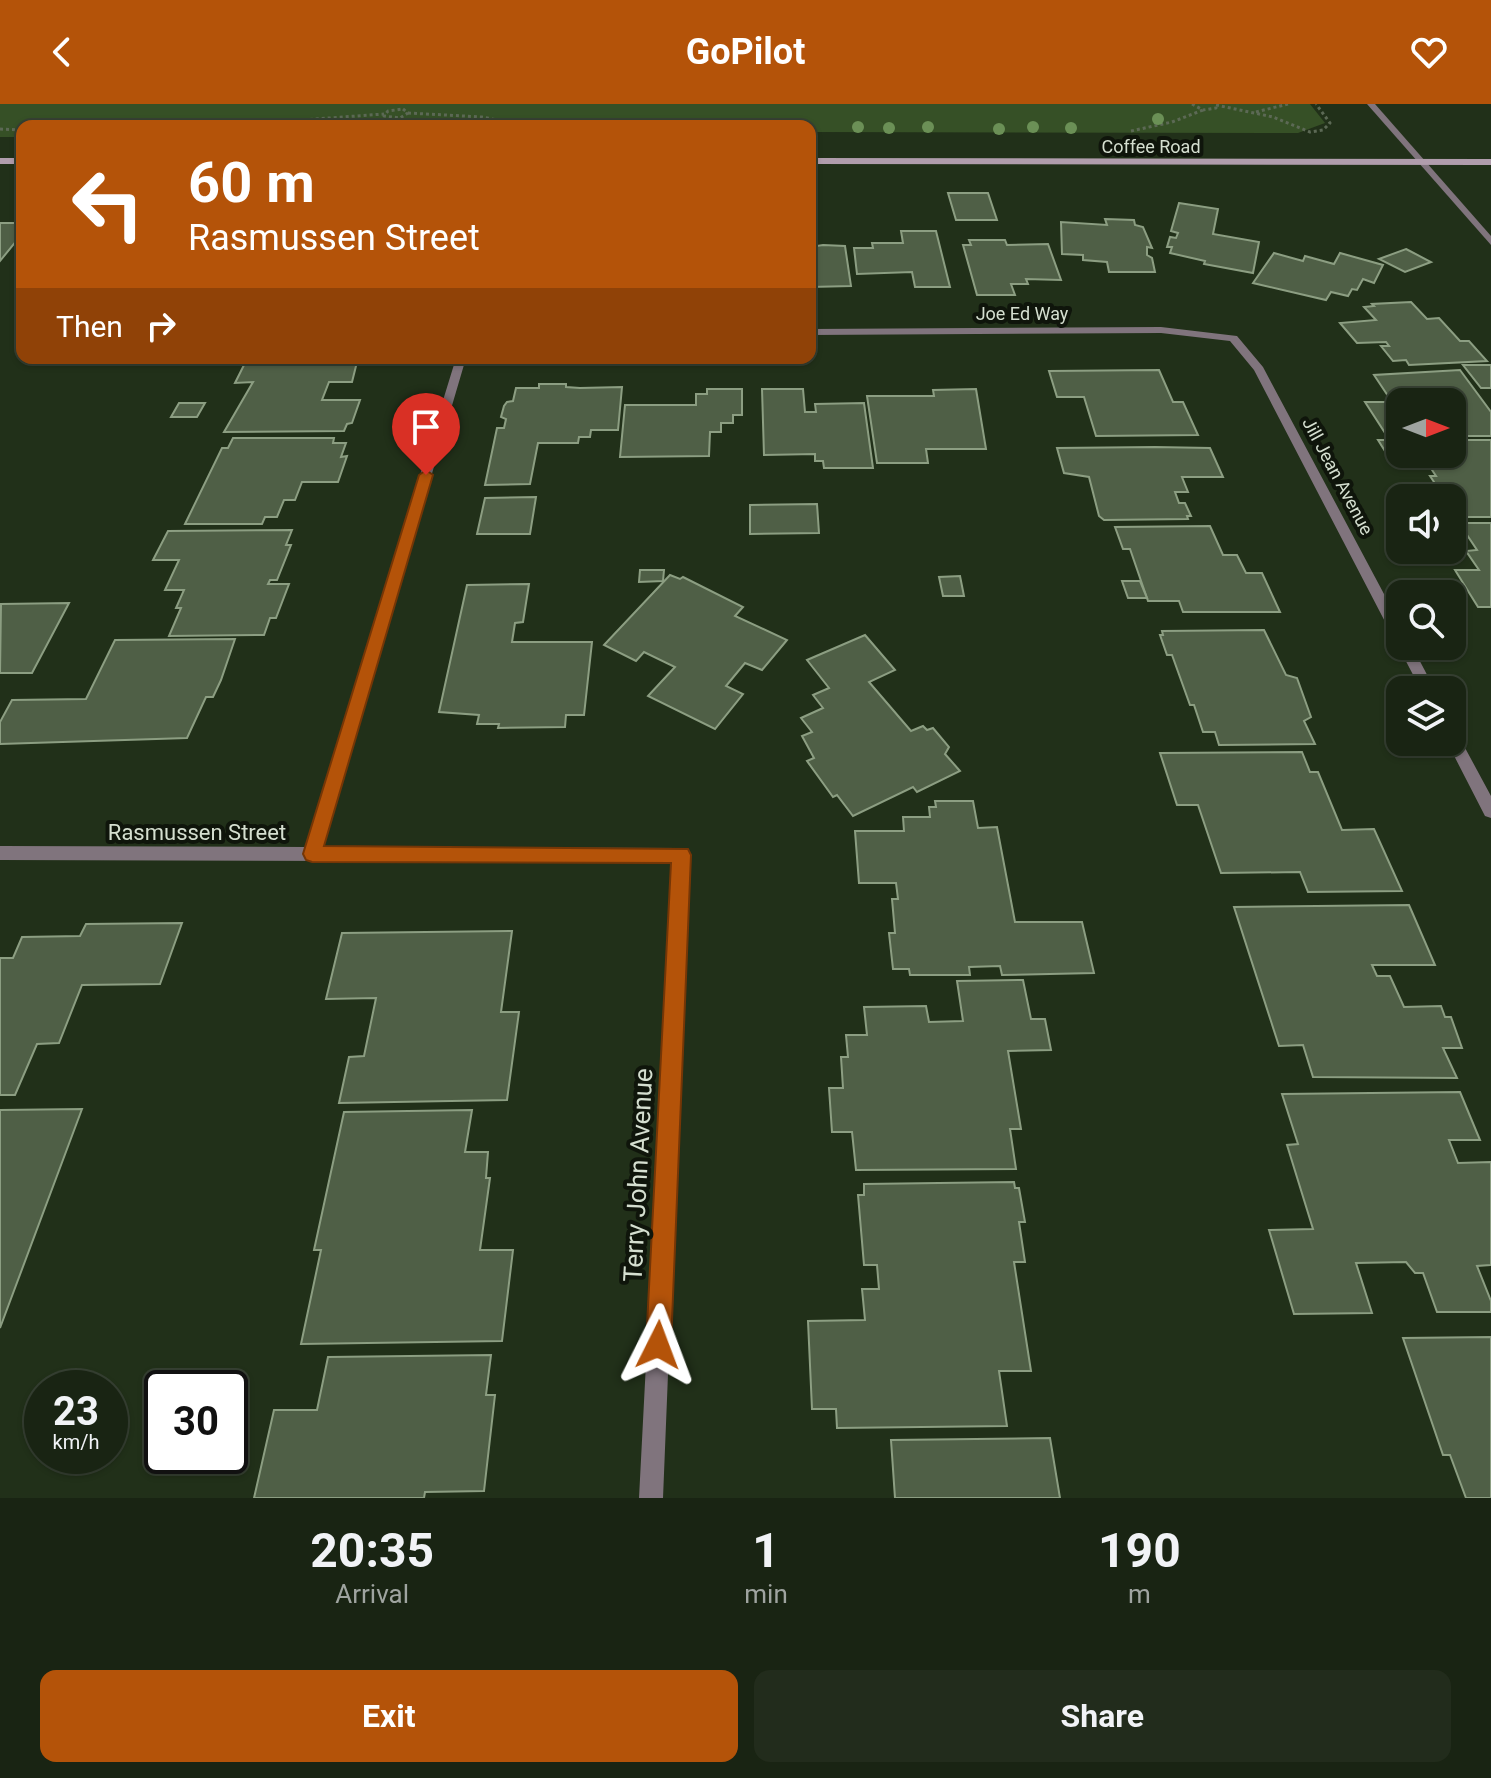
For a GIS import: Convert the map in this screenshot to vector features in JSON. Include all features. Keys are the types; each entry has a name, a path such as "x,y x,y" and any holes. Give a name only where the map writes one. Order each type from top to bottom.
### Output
{"main road":[{"name":"Coffee Road","path":"816,161 1491,162"}],"street":[{"path":"1371,104 1491,242"},
{"name":"Joe Ed Way","path":"816,332 1161,330 1233,338"},
{"name":"Jill Jean Avenue","path":"1233,338 1259,369 1386,610"},
{"path":"312,854 459,364"},
{"path":"1462,756 1491,811"},
{"name":"Rasmussen Street","path":"0,853 681,855"},
{"name":"Terry John Avenue","path":"651,1498 681,855"}],"path":[{"path":"1192,104 1207,110 1214,109 1216,104 1255,112 1310,132 1318,132 1330,123 1316,104"},
{"path":"1255,112 1288,104"},
{"path":"302,120 384,114 399,109 408,113 497,120"},
{"path":"384,114 395,119 408,113"}],"green space":[{"path":"0,104 1310,104 1325,123 1298,133 816,132 816,120 16,120 16,137 0,137"}],"building":[{"path":"948,193 988,193 997,220 956,220"},
{"path":"1179,203 1218,209 1213,234 1259,242 1253,273 1204,264 1205,261 1170,253 1172,247 1167,247 1170,237 1176,238 1178,233 1171,231"},
{"path":"1105,219 1134,220 1135,225 1143,227 1152,248 1147,247 1147,255 1152,258 1155,272 1109,272 1107,262 1083,260 1083,255 1062,254 1061,222 1107,225"},
{"path":"0,223 16,223 16,241 0,261"},
{"path":"901,231 936,231 950,287 915,287 912,272 857,274 854,248 873,248 872,243 903,243"},
{"path":"969,240 1005,240 1007,245 1048,244 1061,280 1026,279 1028,284 1011,284 1015,295 977,295 963,245 971,245"},
{"path":"816,246 845,246 851,286 816,287"},
{"path":"1406,249 1431,262 1405,272 1379,259"},
{"path":"1274,253 1303,261 1305,256 1334,264 1340,253 1383,265 1374,283 1363,279 1357,290 1352,289 1348,296 1331,292 1326,300 1253,283"},
{"path":"1411,302 1427,319 1439,318 1460,341 1469,341 1487,361 1409,365 1406,360 1393,361 1381,346 1389,346 1386,342 1357,343 1340,323 1376,320 1364,307 1374,306 1372,304"},
{"path":"244,364 356,364 352,382 329,382 322,400 360,400 352,423 347,424 344,431 224,432 253,382 235,383"},
{"path":"1463,365 1491,365 1491,388 1481,388"},
{"path":"1159,370 1173,402 1183,402 1198,435 1096,436 1084,397 1057,397 1049,371"},
{"path":"1460,370 1491,412 1491,436 1466,436 1466,388 1386,388 1386,393 1374,375"},
{"path":"539,384 566,384 566,387 580,388 622,387 618,430 591,430 590,437 579,437 578,443 538,443 530,484 485,485 497,428 504,428 506,419 501,417 504,406 513,401 516,388 539,388"},
{"path":"707,389 742,389 742,415 733,415 733,423 721,423 721,432 710,432 709,456 620,457 625,405 696,405 696,394 707,394"},
{"path":"762,389 803,389 805,412 816,412 815,404 864,403 873,468 824,468 823,461 815,461 815,454 764,455"},
{"path":"976,389 986,449 926,449 928,463 877,463 867,396 934,396 933,390"},
{"path":"1365,402 1386,402 1386,434"},
{"path":"179,403 205,403 197,417 171,417"},
{"path":"233,438 334,438 333,443 346,443 341,457 347,456 338,482 302,482 295,500 284,500 277,517 265,517 262,524 185,524 222,448 228,448"},
{"path":"1378,440 1386,440 1386,453"},
{"path":"1466,440 1491,440 1491,517 1466,517 1466,484 1435,484 1430,476 1436,476 1431,468 1466,468"},
{"path":"1057,448 1210,448 1223,477 1182,477 1188,492 1175,492 1179,503 1185,503 1191,516 1187,516 1188,519 1104,520 1099,516 1089,477 1064,473"},
{"path":"536,497 530,534 477,534 485,498"},
{"path":"817,504 819,533 750,534 750,505"},
{"path":"1466,523 1491,523 1491,607 1478,607 1466,588 1466,580 1461,580 1455,570 1479,570 1466,551 1477,550 1466,534"},
{"path":"1210,526 1223,555 1237,555 1246,573 1262,573 1280,612 1183,612 1179,601 1148,601 1130,549 1123,549 1115,527"},
{"path":"292,530 286,545 291,545 277,580 270,580 268,584 289,584 276,618 270,618 264,635 169,636 181,608 176,608 184,590 165,590 179,560 153,560 168,531"},
{"path":"640,570 664,570 663,581 639,582"},
{"path":"670,575 680,579 683,577 743,607 735,616 787,640 762,670 745,663 726,686 743,694 715,729 648,696 675,667 644,652 636,661 604,645"},
{"path":"960,576 964,596 943,596 939,577"},
{"path":"1122,581 1140,581 1147,598 1128,598"},
{"path":"529,584 523,622 515,623 512,642 592,642 584,715 566,715 565,727 498,728 499,724 477,724 479,715 439,712 467,585"},
{"path":"69,603 32,673 0,673 1,604"},
{"path":"1264,630 1286,675 1297,678 1311,717 1304,721 1315,744 1219,745 1215,732 1203,732 1172,655 1167,655 1160,635 1163,635 1162,631"},
{"path":"865,635 895,670 869,682 911,731 923,726 927,730 933,728 949,747 945,754 960,771 917,792 913,787 853,816 837,795 833,797 807,761 814,758 802,736 812,732 801,718 823,708 813,695 829,688 807,660"},
{"path":"235,639 213,697 206,697 187,738 0,744 0,722 12,700 86,699 115,640"},
{"path":"1302,752 1310,772 1318,772 1342,830 1374,829 1402,891 1308,892 1300,872 1221,873 1198,805 1177,805 1160,753"},
{"path":"935,801 973,801 978,828 997,827 1015,922 1082,922 1094,973 1002,975 1000,966 969,967 970,975 910,975 909,969 893,969 889,933 895,933 892,899 898,899 896,883 859,883 855,831 904,831 903,817 930,817 929,807 936,807"},
{"path":"1409,905 1435,965 1372,965 1377,976 1390,976 1404,1007 1441,1006 1445,1017 1451,1017 1462,1048 1443,1048 1457,1078 1313,1077 1303,1045 1279,1046 1234,907"},
{"path":"182,923 160,984 82,985 59,1043 37,1044 15,1095 0,1095 0,958 13,958 22,937 80,936 86,924"},
{"path":"512,931 501,1012 519,1012 507,1100 339,1103 349,1057 364,1056 376,998 326,999 342,933"},
{"path":"1023,980 1031,1019 1045,1019 1051,1050 1008,1051 1021,1129 1010,1129 1016,1169 856,1170 852,1132 832,1132 829,1088 843,1088 841,1057 848,1057 846,1035 867,1035 864,1007 926,1006 929,1022 963,1021 957,981"},
{"path":"1460,1092 1480,1140 1449,1140 1458,1163 1491,1162 1491,1265 1477,1266 1491,1301 1491,1312 1437,1312 1423,1273 1415,1273 1406,1262 1356,1263 1372,1313 1294,1314 1269,1230 1313,1229 1287,1145 1298,1144 1282,1094"},
{"path":"82,1109 0,1328 0,1110"},
{"path":"472,1110 465,1152 488,1152 486,1178 490,1178 480,1250 513,1250 502,1341 301,1344 321,1250 314,1250 344,1112"},
{"path":"1014,1182 1015,1188 1019,1188 1025,1222 1019,1222 1025,1262 1014,1262 1031,1371 999,1371 1007,1426 837,1428 836,1409 812,1409 808,1321 865,1320 862,1289 879,1289 877,1265 864,1265 858,1195 864,1195 864,1184"},
{"path":"1491,1337 1491,1498 1466,1498 1450,1455 1443,1455 1403,1338"},
{"path":"491,1355 486,1395 495,1395 484,1491 425,1492 424,1498 254,1498 274,1410 317,1410 328,1357"},
{"path":"1050,1438 1060,1498 895,1498 891,1440"}],"route":[{"path":"426,475 312,854 681,855 658,1345"}]}
